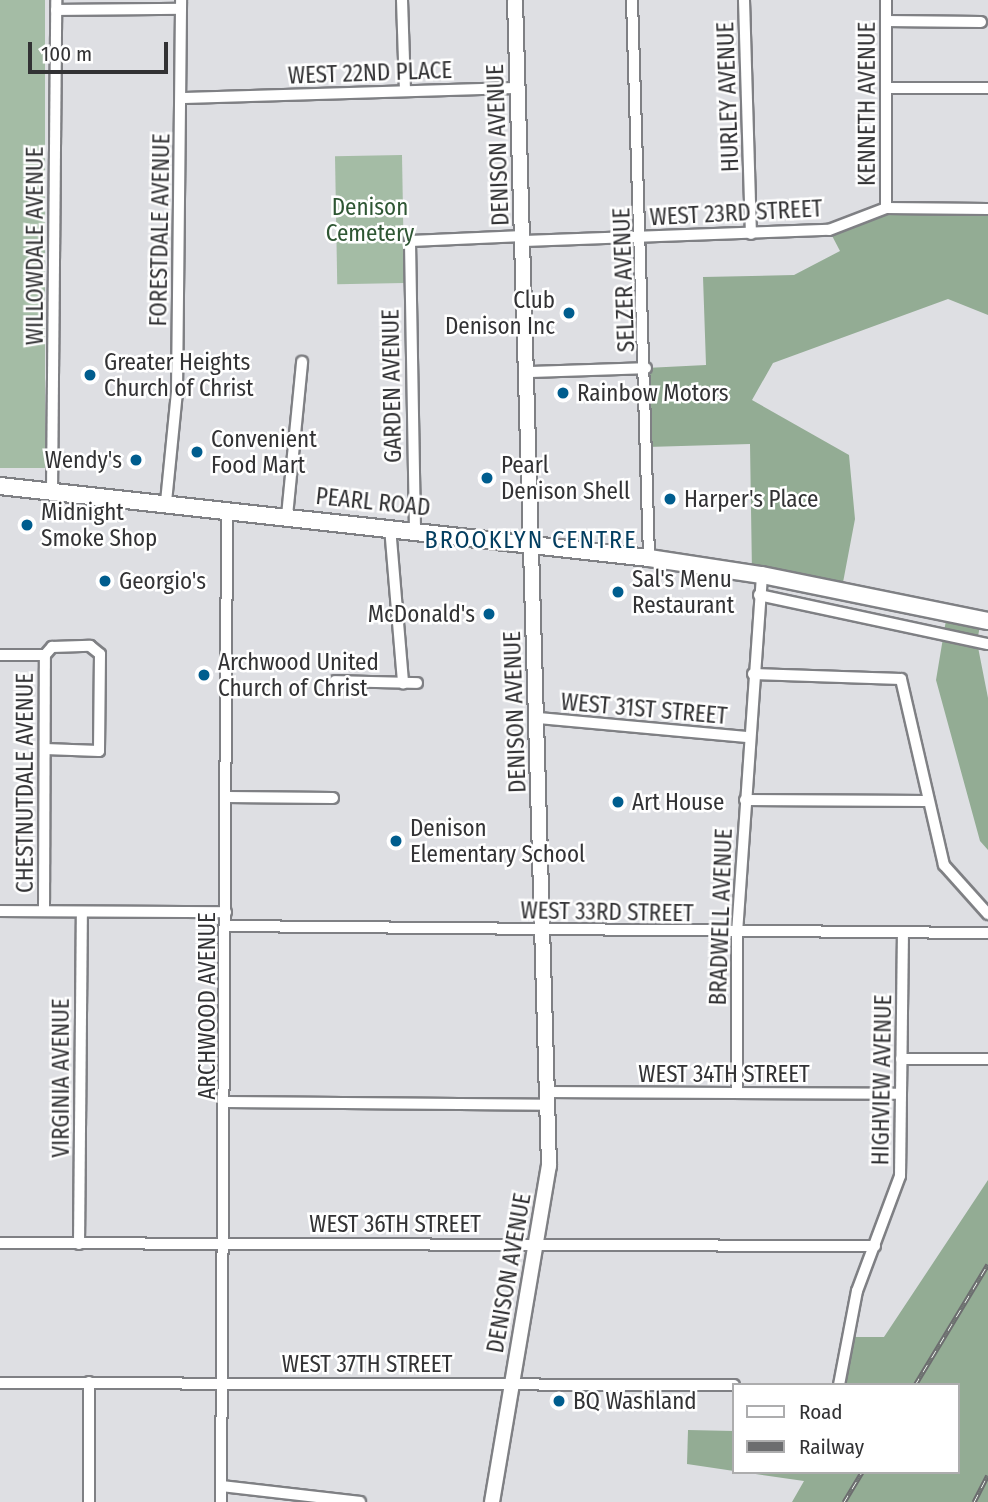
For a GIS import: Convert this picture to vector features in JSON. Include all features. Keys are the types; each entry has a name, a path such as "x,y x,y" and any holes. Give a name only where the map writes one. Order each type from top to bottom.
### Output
{"main road":[{"name":"DENISON AVENUE","path":"492,1502 548,1176 533,544 514,0"},
{"name":"PEARL ROAD","path":"0,486 390,526 649,558 762,575 988,621"}],"street":[{"path":"402,0 405,91"},
{"name":"SELZER AVENUE","path":"632,0 646,368 649,558"},
{"name":"HURLEY AVENUE","path":"744,0 751,234"},
{"name":"KENNETH AVENUE","path":"886,0 886,208"},
{"path":"56,5 181,4"},
{"name":"FORESTDALE AVENUE","path":"166,502 177,391 181,4"},
{"name":"WILLOWDALE AVENUE","path":"52,492 56,5"},
{"path":"886,20 981,22"},
{"name":"WEST 22ND PLACE","path":"181,98 518,88"},
{"path":"887,88 988,88"},
{"name":"WEST 23RD STREET","path":"410,241 829,230 886,208 988,209"},
{"name":"GARDEN AVENUE","path":"410,241 415,529"},
{"path":"287,516 302,362"},
{"path":"528,372 646,368"},
{"name":"ARCHWOOD AVENUE","path":"221,1502 225,1244 228,509"},
{"path":"390,526 403,683"},
{"name":"BRADWELL AVENUE","path":"737,1093 737,933 747,737 762,575"},
{"path":"759,595 988,644"},
{"path":"0,655 45,655 52,647 90,646 100,654 99,751 45,749"},
{"name":"CHESTNUTDALE AVENUE","path":"44,911 45,655"},
{"path":"753,674 901,679 943,865 988,914"},
{"path":"335,681 417,683"},
{"name":"WEST 31ST STREET","path":"538,719 747,737"},
{"path":"227,797 332,798"},
{"path":"745,800 927,801"},
{"path":"0,911 226,912"},
{"name":"VIRGINIA AVENUE","path":"79,1244 82,912"},
{"name":"WEST 33RD STREET","path":"226,926 737,933 988,933"},
{"name":"HIGHVIEW AVENUE","path":"839,1383 856,1291 900,1177 903,934"},
{"path":"901,1059 988,1059"},
{"name":"WEST 34TH STREET","path":"226,1102 737,1093 901,1094"},
{"name":"WEST 36TH STREET","path":"0,1243 875,1246"},
{"path":"89,1382 89,1502"},
{"name":"WEST 37TH STREET","path":"0,1383 732,1385"},
{"path":"222,1486 360,1502"}],"green space":[{"path":"0,0 45,0 45,468 0,468"},
{"name":"Denison Cemetery","path":"402,155 404,283 337,284 335,156"},
{"path":"886,208 988,209 988,315 948,299 773,363 752,400 849,455 855,519 841,593 752,573 750,444 647,447 646,368 706,365 703,277 794,275 840,251 829,230"},
{"path":"947,614 981,620 977,642 988,698 988,850 980,841 936,680"},
{"path":"988,1180 988,1502 792,1502 804,1481 756,1474 960,1474 960,1383 839,1383 848,1337 884,1337"},
{"path":"688,1430 732,1431 732,1471 687,1464"}],"railway":[{"path":"916,1383 988,1264"},
{"path":"844,1502 861,1474"},
{"path":"974,1502 988,1475"}],"place":[{"name":"Club Denison Inc","path":"569,313"},
{"name":"Greater Heights Church of Christ","path":"90,375"},
{"name":"Rainbow Motors","path":"563,393"},
{"name":"Convenient Food Mart","path":"197,452"},
{"name":"Wendy's","path":"136,460"},
{"name":"Pearl Denison Shell","path":"487,478"},
{"name":"Harper's Place","path":"670,499"},
{"name":"Midnight Smoke Shop","path":"27,525"},
{"name":"Georgio's","path":"105,581"},
{"name":"Sal's Menu Restaurant","path":"618,592"},
{"name":"McDonald's","path":"489,614"},
{"name":"Archwood United Church of Christ","path":"204,675"},
{"name":"Art House","path":"618,802"},
{"name":"Denison Elementary School","path":"396,841"},
{"name":"BQ Washland","path":"559,1401"}],"district":[{"name":"BROOKLYN CENTRE","path":"531,541"}]}
